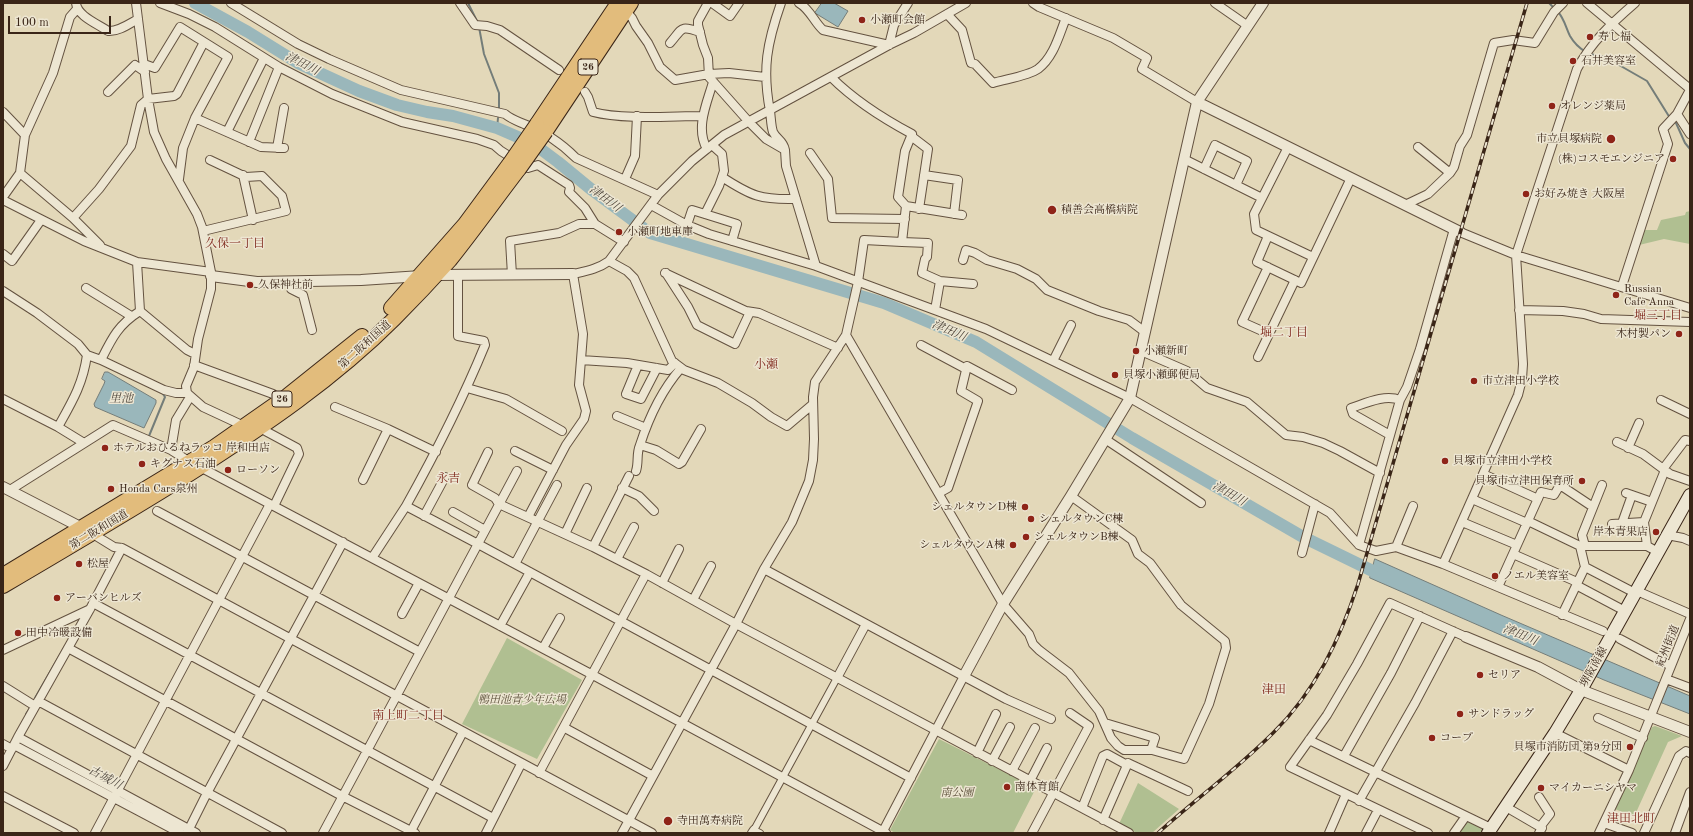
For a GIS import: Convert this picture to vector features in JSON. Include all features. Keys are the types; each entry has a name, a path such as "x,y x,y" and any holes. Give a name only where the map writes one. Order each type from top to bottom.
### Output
{"highway":[{"name":"第二阪和国道","path":"3,575 80,527 260,427 307,394 350,359 394,319 436,275 474,228 625,6"},
{"name":"第二阪和国道","path":"3,586 93,534 195,464 244,426 280,401 359,338 399,300 421,276 515,166"},
{"name":"26","path":"3,595 25,581 44,562"},
{"name":"26","path":"3,569 23,563"}],"main road":[{"name":"堺阪南線","path":"1490,831 1581,690 1690,495"}],"street":[{"path":"136,3 148,99 154,132 166,159 197,214 203,231 211,274 211,289 202,319 194,365 186,386 188,395 176,420 171,450"},
{"path":"160,3 215,27 279,67 332,94 402,122 477,139 494,145 528,168 538,165 569,185 569,192 585,208 595,224 624,242"},
{"path":"231,3 268,27 328,59 401,90 505,114 513,120 525,124 550,138 567,149 576,158 658,195"},
{"path":"460,3 475,26 494,27 500,30 560,70"},
{"path":"708,3 698,20 708,58 710,77 749,122 766,139 785,150"},
{"path":"712,3 730,16 738,3"},
{"path":"781,3 771,31 766,58 766,91 773,133 784,144 786,166 816,266"},
{"path":"799,3 804,6 818,26 823,30 889,45"},
{"path":"889,45 894,25 908,3"},
{"path":"3,200 84,241 137,262 257,282 361,280 436,275 573,274 596,269 609,261 658,195 709,147 724,135 889,45 914,33 966,3"},
{"path":"1033,3 1113,38 1147,58 1142,69 1197,102 1407,204 1457,231 1516,255 1622,286 1690,308"},
{"path":"1215,3 1248,26"},
{"path":"5,490 113,425 171,450 543,648 883,832 1003,604 1071,496 1130,398 1197,102 1264,3"},
{"path":"1407,204 1428,194 1450,173 1454,167 1460,146 1466,135 1494,43 1513,40 1535,43 1554,12 1563,3"},
{"path":"1443,564 1518,395 1522,379 1523,364 1516,255 1577,69 1587,52 1610,24 1635,3"},
{"path":"1590,4 1610,24 1689,87 1678,114 1663,129 1668,144 1622,286"},
{"path":"76,6 80,13 108,31 118,30 138,19"},
{"path":"3,197 20,173 25,135 53,73 70,17 76,6"},
{"path":"625,6 636,26 648,43 660,67 676,80 709,74 728,73 765,77"},
{"path":"947,14 962,30 971,63 975,64 994,83 1037,69 1048,59 1057,42 1066,18"},
{"path":"108,92 135,65 145,68 155,68 180,27 228,57 196,118 183,148 178,180"},
{"path":"670,43 683,28 686,27 700,32"},
{"path":"73,218 99,189 132,146 141,105 148,99 174,96 177,94 204,42"},
{"path":"227,132 264,58"},
{"path":"250,142 279,67"},
{"path":"831,77 848,93 881,117 912,134 911,136 928,149 919,209"},
{"path":"705,214 719,186 724,171 722,154 703,143 702,137 702,116 714,82"},
{"path":"585,92 593,112 638,116 702,116"},
{"path":"196,118 261,147 280,148 284,108"},
{"path":"3,112 25,135"},
{"path":"1678,114 1690,134"},
{"path":"625,179 635,156 638,116"},
{"path":"911,136 905,151 898,197 906,206 958,215 958,180 924,175"},
{"path":"1204,169 1215,145 1247,160 1236,185"},
{"path":"1288,147 1254,214 1256,230 1313,257"},
{"path":"1418,147 1450,173"},
{"path":"810,152 828,179 832,218 905,220"},
{"path":"1184,159 1262,198"},
{"path":"203,231 286,211 282,196 262,176 246,177 210,160"},
{"path":"20,173 73,218 103,248"},
{"path":"243,176 253,220"},
{"path":"722,177 754,196 771,199 796,198"},
{"path":"1268,236 1257,262 1301,283 1352,178"},
{"path":"651,205 687,225 732,241 816,266 986,329 1130,398 1315,504 1330,513 1359,545 1376,550 1396,547 1443,564 1603,631"},
{"path":"902,242 906,206"},
{"path":"687,225 692,210 737,224 732,241"},
{"path":"3,254 12,261 41,220"},
{"path":"512,275 510,241 559,233 579,224 595,224"},
{"path":"1359,545 1400,400 1407,387 1418,356 1457,231"},
{"path":"622,833 736,624 764,569 792,522 809,481 813,460 813,404 815,382 846,335 858,282 864,240 928,243 927,258 922,274 940,281 973,284"},
{"path":"963,260 966,250 976,253 987,260 1017,269 1036,278 1047,290 1099,311 1129,320 1145,332"},
{"path":"609,261 627,271 634,278 664,343 678,365 718,383 752,403 786,426 813,404"},
{"path":"137,262 140,311 187,350 195,354"},
{"path":"1268,267 1242,322 1269,334"},
{"path":"750,312 735,344 697,325 688,307 665,273 746,312 750,312 759,313 838,348"},
{"path":"528,517 566,446 584,418 586,411 579,385 583,334 573,274"},
{"path":"372,558 406,506 436,452 467,388 485,345 484,341 458,336 458,276"},
{"path":"1258,357 1294,280"},
{"path":"290,281 291,289 303,295 312,330"},
{"path":"935,310 940,281"},
{"path":"86,288 131,316"},
{"path":"3,291 37,313 78,344 87,355 101,360 164,390 188,395 203,407 244,426 260,427 297,448 299,454 95,833"},
{"path":"1519,310 1563,311 1584,314 1601,319 1690,322"},
{"path":"101,360 116,331 131,316 140,311"},
{"path":"1053,361 1071,325"},
{"path":"846,335 1003,604 1029,634 1033,644 1069,673 1099,711 1111,738 1118,746 1124,750 1151,750 1184,759 1209,704 1226,648 1225,642 1182,605 1150,563 1138,554 1132,540 1071,496"},
{"path":"921,345 968,365 1012,390"},
{"path":"1141,351 1187,371 1207,388 1247,402 1286,435 1303,437 1323,443 1380,473"},
{"path":"58,427 80,386 85,373 87,355"},
{"path":"581,360 638,365 668,370 678,365"},
{"path":"194,365 273,394 280,401"},
{"path":"638,365 626,394 641,399 657,368"},
{"path":"593,547 622,488 638,464 637,451 646,428 658,401 678,365"},
{"path":"939,493 948,488 978,401 961,391 968,365"},
{"path":"467,388 506,399 562,431"},
{"path":"1390,435 1353,414 1351,408 1367,402 1386,398 1400,400"},
{"path":"3,399 58,427 84,443"},
{"path":"1661,400 1690,414"},
{"path":"335,408 388,429 436,452"},
{"path":"617,416 646,428"},
{"path":"1628,448 1639,423"},
{"path":"640,445 656,450 678,464 682,462 701,428"},
{"path":"363,480 388,429"},
{"path":"1105,439 1201,503"},
{"path":"1647,546 1644,522 1664,469 1685,440 1690,442"},
{"path":"1617,442 1643,454 1678,478 1690,481"},
{"path":"515,451 553,470"},
{"path":"488,452 472,485 495,498 499,504 593,547 646,574 736,624 1129,833"},
{"path":"323,833 517,471"},
{"path":"1483,474 1538,499"},
{"path":"424,516 445,477"},
{"path":"515,564 557,485"},
{"path":"1498,587 1541,492 1554,495 1560,485 1593,507"},
{"path":"1562,614 1585,567 1582,535 1602,485"},
{"path":"565,534 587,488"},
{"path":"622,488 639,496 654,511"},
{"path":"5,490 80,527 114,547 122,548 396,697 652,833"},
{"path":"1622,523 1629,494 1652,502"},
{"path":"1472,499 1582,546 1647,546 1658,552"},
{"path":"1302,553 1315,504"},
{"path":"406,506 911,778"},
{"path":"1396,547 1413,506"},
{"path":"157,511 420,652"},
{"path":"453,512 485,530"},
{"path":"1462,522 1517,545"},
{"path":"1612,524 1644,522"},
{"path":"617,559 634,527"},
{"path":"1667,535 1690,541"},
{"path":"3,744 15,742 191,832 207,793 343,542"},
{"path":"3,766 92,606 122,548"},
{"path":"662,583 679,549"},
{"path":"1513,554 1577,583 1625,611"},
{"path":"693,600 711,566"},
{"path":"1585,567 1636,592 1690,614"},
{"path":"764,569 1006,699 1051,719"},
{"path":"500,626 530,572"},
{"path":"539,773 565,728 591,674 646,574"},
{"path":"402,614 419,583"},
{"path":"1428,833 1290,767 1327,715 1390,603 1538,667 1581,690 1690,732"},
{"path":"3,650 92,606"},
{"path":"92,606 190,656 493,818"},
{"path":"1344,756 1420,616"},
{"path":"543,648 560,618"},
{"path":"755,832 782,778 866,624"},
{"name":"紀州街道","path":"1652,718 1671,666 1689,625"},
{"path":"1359,801 1415,703 1453,631"},
{"path":"1620,639 1671,666"},
{"path":"68,648 342,796 412,832 463,732"},
{"path":"1666,680 1690,688"},
{"path":"3,686 282,833"},
{"path":"1032,833 1089,726 1070,712"},
{"path":"977,753 996,714"},
{"path":"1598,718 1643,738"},
{"path":"1599,833 1652,718"},
{"path":"1105,723 1155,738 1151,750"},
{"path":"992,760 1010,726"},
{"path":"565,728 653,776"},
{"path":"1012,771 1035,728"},
{"path":"1555,732 1629,770"},
{"path":"1309,740 1466,816 1490,831"},
{"path":"1030,781 1047,748"},
{"path":"1644,833 1679,756 1686,751 1690,753"},
{"path":"1082,808 1103,756 1107,754 1188,791"},
{"path":"486,833 521,764"},
{"path":"1103,820 1127,764"},
{"path":"1676,833 1690,792"},
{"path":"116,794 180,833"},
{"path":"1329,833 1346,794"},
{"path":"3,796 74,833"},
{"path":"1506,807 1540,830 1550,814 1539,797"},
{"path":"1366,833 1378,810"},
{"path":"1454,833 1466,816"},
{"path":"1604,823 1631,833"}],"green space":[{"path":"1690,211 1690,244 1664,239 1639,245 1644,230 1657,230 1661,220 1685,215 1686,212"},
{"name":"鴨田池青少年広場","path":"507,638 582,680 537,759 462,724"},
{"path":"1655,726 1682,736 1668,742 1634,817 1615,809 1652,727"},
{"name":"南公園","path":"939,739 1036,788 1013,833 895,833 890,830"},
{"path":"1138,783 1179,809 1152,833 1137,833 1119,824"},
{"path":"1466,820 1484,830 1482,833 1456,833"}],"water":[{"path":"822,3 834,3 848,11 838,27 815,13"},
{"name":"里池","path":"105,372 108,372 156,400 144,428 95,407 94,404 105,381 102,379"},
{"path":"1375,559 1690,696 1690,714 1604,680 1370,578"}],"waterway":[{"name":"津田川","path":"195,3 248,32 298,63 359,91 397,105 453,116 497,128 534,144 650,233 884,303 976,342 1132,438 1303,537 1385,577"},
{"path":"468,3 478,23"},
{"path":"1549,3 1555,9"},
{"path":"1558,12 1572,39 1581,49 1586,52"},
{"path":"479,27 484,54 499,93 499,109"},
{"path":"1590,54 1605,57 1647,81 1670,118"},
{"path":"497,128 498,118"},
{"path":"1674,121 1685,143 1690,149"},
{"path":"149,436 165,397 163,394"},
{"path":"35,698 65,646"},
{"path":"26,714 30,708"},
{"name":"古城川","path":"18,742 36,751"}],"railway":[{"path":"1158,833 1245,759 1288,717 1314,682 1343,625 1358,584 1527,3"}],"place":[{"name":"小瀬町会館","path":"862,20"},
{"name":"寿し福","path":"1590,37"},
{"name":"石井美容室","path":"1573,61"},
{"name":"オレンジ薬局","path":"1552,106"},
{"name":"市立貝塚病院","path":"1611,139"},
{"name":"(株)コスモエンジニア","path":"1673,159"},
{"name":"お好み焼き 大阪屋","path":"1526,194"},
{"name":"積善会高橋病院","path":"1052,210"},
{"name":"小瀬町地車庫","path":"619,232"},
{"name":"久保神社前","path":"250,285"},
{"name":"Russian Cafe Anna","path":"1616,295"},
{"name":"木村製パン","path":"1679,334"},
{"name":"小瀬新町","path":"1136,351"},
{"name":"貝塚小瀬郵便局","path":"1115,375"},
{"name":"市立津田小学校","path":"1474,381"},
{"name":"ホテルおひるねラッコ 岸和田店","path":"105,448"},
{"name":"貝塚市立津田小学校","path":"1445,461"},
{"name":"キグナス石油","path":"142,464"},
{"name":"ローソン","path":"228,470"},
{"name":"貝塚市立津田保育所","path":"1582,481"},
{"name":"Honda Cars泉州","path":"111,489"},
{"name":"シェルタウンD棟","path":"1025,507"},
{"name":"シェルタウンC棟","path":"1031,519"},
{"name":"岸本青果店","path":"1656,532"},
{"name":"シェルタウンB棟","path":"1026,537"},
{"name":"シェルタウンA棟","path":"1013,545"},
{"name":"松屋","path":"79,564"},
{"name":"ノエル美容室","path":"1495,576"},
{"name":"アーバンヒルズ","path":"57,598"},
{"name":"田中冷暖設備","path":"18,633"},
{"name":"セリア","path":"1480,675"},
{"name":"サンドラッグ","path":"1460,714"},
{"name":"コープ","path":"1432,738"},
{"name":"貝塚市消防団 第9分団","path":"1630,747"},
{"name":"南体育館","path":"1007,787"},
{"name":"マイカーニシヤマ","path":"1541,788"},
{"name":"寺田萬寿病院","path":"668,821"}],"district":[{"name":"久保一丁目","path":"235,244"},
{"name":"堀三丁目","path":"1658,316"},
{"name":"堀二丁目","path":"1284,333"},
{"name":"小瀬","path":"766,365"},
{"name":"永吉","path":"448,479"},
{"name":"津田","path":"1274,690"},
{"name":"南上町二丁目","path":"408,716"},
{"name":"津田北町","path":"1631,819"}]}
